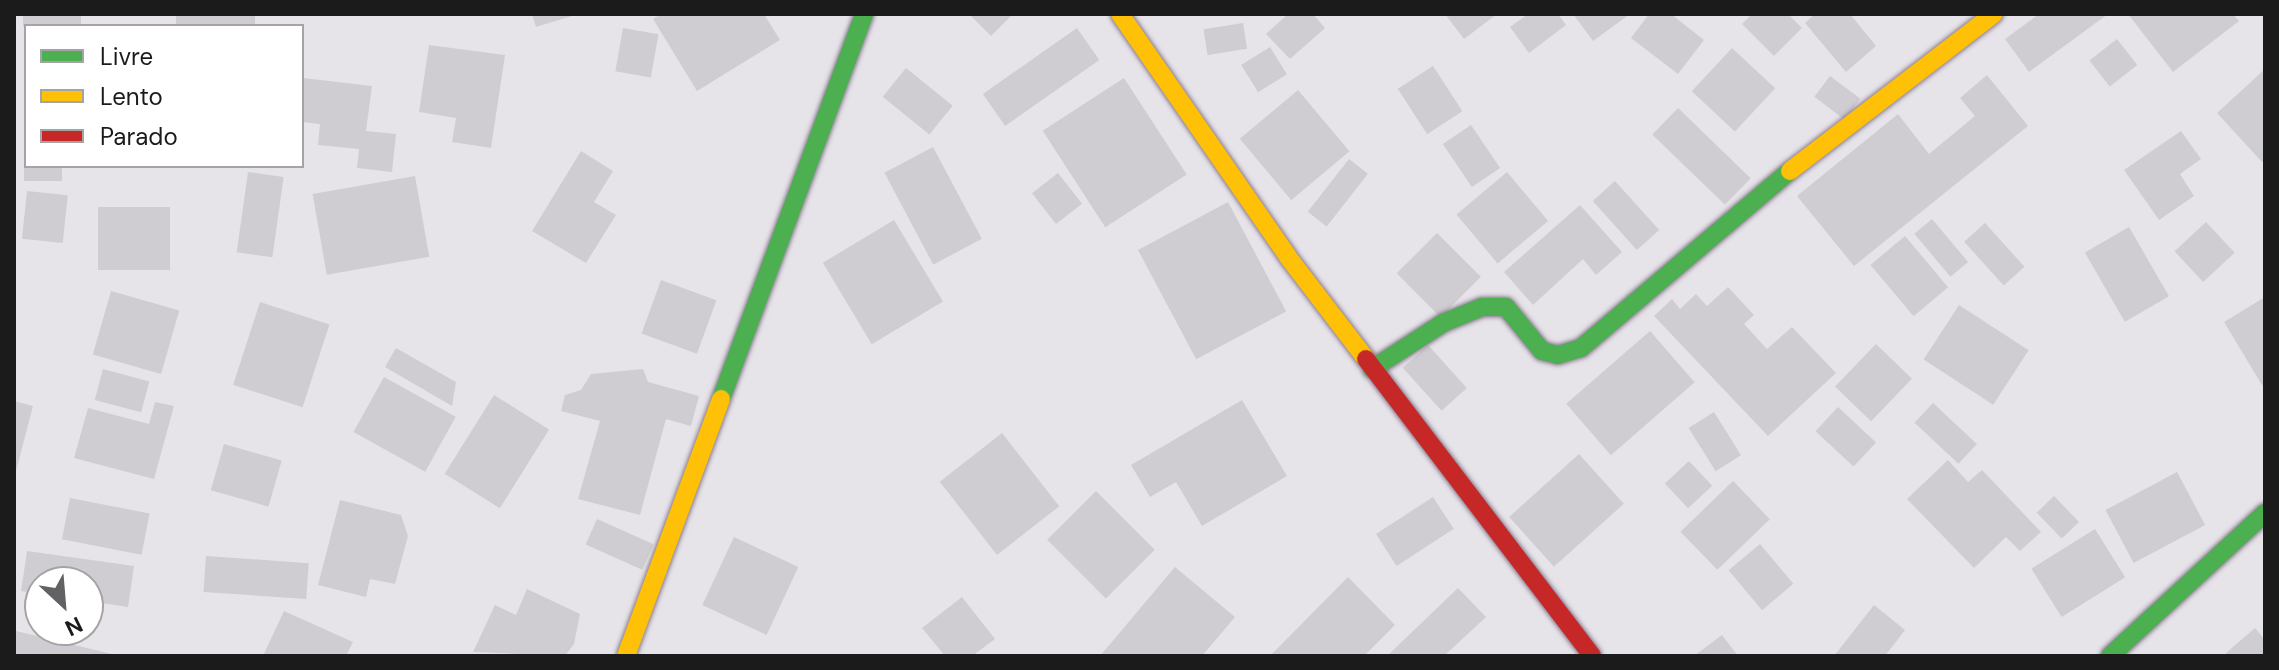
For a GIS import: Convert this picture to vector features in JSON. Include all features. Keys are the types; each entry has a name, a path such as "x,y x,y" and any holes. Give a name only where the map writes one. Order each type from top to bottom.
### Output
{"street":[{"path":"626,656 864,14"},
{"path":"1120,14 1288,257 1592,656"},
{"path":"1372,369 1443,323 1482,307 1506,307 1542,351 1558,355 1581,348 1797,165 1994,14"},
{"path":"2110,656 2265,513"}],"building":[{"path":"23,14 81,14 81,24 23,26"},
{"path":"176,14 255,14 255,24 176,24"},
{"path":"532,14 574,14 575,15 536,27"},
{"path":"661,14 764,14 780,40 697,91 653,19"},
{"path":"969,14 1013,14 991,36"},
{"path":"1288,14 1313,14 1325,28 1290,59 1266,34"},
{"path":"1445,14 1497,14 1464,39"},
{"path":"1528,14 1558,14 1566,25 1529,53 1510,27"},
{"path":"1573,14 1630,14 1593,41"},
{"path":"1649,14 1671,14 1704,40 1678,74 1631,38"},
{"path":"1752,14 1788,14 1802,28 1774,56 1742,24"},
{"path":"1815,14 1850,14 1876,46 1846,72 1805,23"},
{"path":"2039,14 2108,14 2029,72 2005,39"},
{"path":"2128,14 2233,14 2239,21 2173,72"},
{"path":"1243,23 1247,49 1208,55 1203,29"},
{"path":"623,28 658,34 651,78 615,71"},
{"path":"1077,28 1099,60 1005,126 983,94"},
{"path":"2117,39 2137,65 2110,87 2089,61"},
{"path":"429,45 505,55 491,148 452,142 456,118 419,112"},
{"path":"1270,47 1287,74 1258,92 1241,65"},
{"path":"1732,48 1775,88 1735,131 1692,91"},
{"path":"1433,66 1462,111 1427,134 1398,89"},
{"path":"906,68 953,106 929,135 883,97"},
{"path":"2265,69 2265,159 2262,162 2217,113"},
{"path":"1987,75 2028,126 1854,266 1797,196 1898,114 1929,154 1975,116 1960,98"},
{"path":"1830,76 1860,99 1845,120 1814,97"},
{"path":"304,78 372,86 366,131 396,134 392,172 357,168 359,149 318,145 320,124 304,122"},
{"path":"1124,78 1187,174 1105,227 1043,131"},
{"path":"1298,90 1349,151 1291,200 1240,139"},
{"path":"1678,108 1751,178 1725,205 1652,135"},
{"path":"1471,125 1500,168 1472,187 1443,144"},
{"path":"2181,131 2201,159 2180,174 2194,196 2159,220 2124,170"},
{"path":"933,147 982,239 933,265 884,173"},
{"path":"581,151 613,171 594,202 616,215 586,263 532,231"},
{"path":"1349,159 1368,174 1327,227 1308,212"},
{"path":"24,168 62,168 62,181 24,181"},
{"path":"248,172 284,177 272,257 237,252"},
{"path":"1507,172 1548,221 1498,263 1456,214"},
{"path":"1058,173 1082,204 1056,224 1032,193"},
{"path":"415,176 429,257 327,275 313,194"},
{"path":"1615,181 1659,230 1637,250 1593,201"},
{"path":"27,191 68,195 63,243 22,239"},
{"path":"1228,202 1286,311 1196,359 1138,250"},
{"path":"1580,205 1622,252 1596,275 1583,259 1533,305 1504,272"},
{"path":"98,207 170,207 170,270 98,270"},
{"path":"1932,219 1968,262 1950,277 1914,234"},
{"path":"894,220 943,301 872,344 823,263"},
{"path":"2206,222 2235,253 2203,282 2175,251"},
{"path":"1985,223 2024,267 2004,286 1964,242"},
{"path":"2129,227 2169,296 2125,322 2085,252"},
{"path":"1437,233 1481,277 1441,317 1397,273"},
{"path":"1905,236 1948,287 1914,316 1871,265"},
{"path":"661,280 716,300 697,354 642,334"},
{"path":"1728,287 1754,315 1744,324 1767,349 1792,327 1836,373 1768,436 1654,316 1672,299 1680,309 1696,294 1707,306"},
{"path":"111,291 179,311 161,374 93,354"},
{"path":"2265,297 2265,390 2224,322"},
{"path":"260,302 329,325 303,407 233,385"},
{"path":"1959,305 2029,350 1993,405 1924,360"},
{"path":"1650,331 1695,382 1611,455 1566,404"},
{"path":"1876,344 1912,379 1871,421 1835,386"},
{"path":"1428,345 1467,388 1442,411 1403,368"},
{"path":"396,348 456,382 452,406 385,367"},
{"path":"103,369 149,381 141,412 95,400"},
{"path":"643,369 648,382 699,396 691,426 666,419 640,515 578,499 600,421 561,411 565,395 581,390 591,374"},
{"path":"384,377 456,417 425,472 353,432"},
{"path":"494,395 549,429 500,508 445,474"},
{"path":"1242,400 1287,476 1202,526 1176,482 1150,497 1131,465"},
{"path":"14,401 33,406 15,475 14,474"},
{"path":"155,402 174,406 154,479 74,458 88,408 149,424"},
{"path":"1933,403 1977,444 1958,464 1915,423"},
{"path":"1838,407 1876,442 1854,467 1815,431"},
{"path":"1714,412 1741,455 1716,471 1689,428"},
{"path":"1002,433 1059,506 997,555 940,482"},
{"path":"224,444 282,461 268,507 211,490"},
{"path":"1579,454 1624,504 1554,567 1509,517"},
{"path":"1948,460 1968,482 1982,470 2041,532 2020,551 2006,537 1974,568 1907,499"},
{"path":"1689,461 1712,486 1688,508 1665,484"},
{"path":"2177,472 2205,525 2134,563 2105,510"},
{"path":"1733,481 1770,519 1717,570 1680,532"},
{"path":"1096,491 1155,550 1106,598 1047,540"},
{"path":"2054,496 2079,522 2062,539 2037,513"},
{"path":"1433,497 1454,529 1397,566 1376,534"},
{"path":"70,498 150,513 141,555 62,539"},
{"path":"340,500 401,515 408,536 395,584 370,579 366,597 318,585"},
{"path":"597,519 654,544 642,570 586,545"},
{"path":"2095,529 2125,577 2062,617 2031,569"},
{"path":"734,537 798,567 767,635 702,605"},
{"path":"1760,544 1793,584 1762,610 1729,570"},
{"path":"27,551 134,566 128,607 104,603 104,566 25,566"},
{"path":"206,556 309,563 306,599 203,592"},
{"path":"1175,567 1235,617 1202,656 1100,656"},
{"path":"1348,577 1395,625 1364,656 1270,656"},
{"path":"1458,588 1486,617 1444,656 1387,656"},
{"path":"527,589 580,614 574,644 565,656 473,652 495,605 516,615"},
{"path":"962,597 995,639 972,656 945,656 922,628"},
{"path":"1874,605 1905,630 1885,656 1834,656"},
{"path":"284,611 353,642 346,656 263,656"},
{"path":"2255,628 2265,640 2265,656 2229,656 2226,653"},
{"path":"16,631 24,633 24,646 78,646 116,655 116,656 14,656"},
{"path":"1722,635 1738,656 1694,656"}],"traffic: fast":[{"path":"721,399 864,14"},
{"path":"1372,369 1443,323 1482,307 1506,307 1542,351 1558,355 1581,348 1790,171"},
{"path":"2110,656 2265,513"}],"traffic: slow":[{"path":"1120,14 1288,257 1366,359"},
{"path":"1790,171 1994,14"},
{"path":"626,656 721,399"}],"traffic: jam":[{"path":"1366,359 1592,656"}]}
